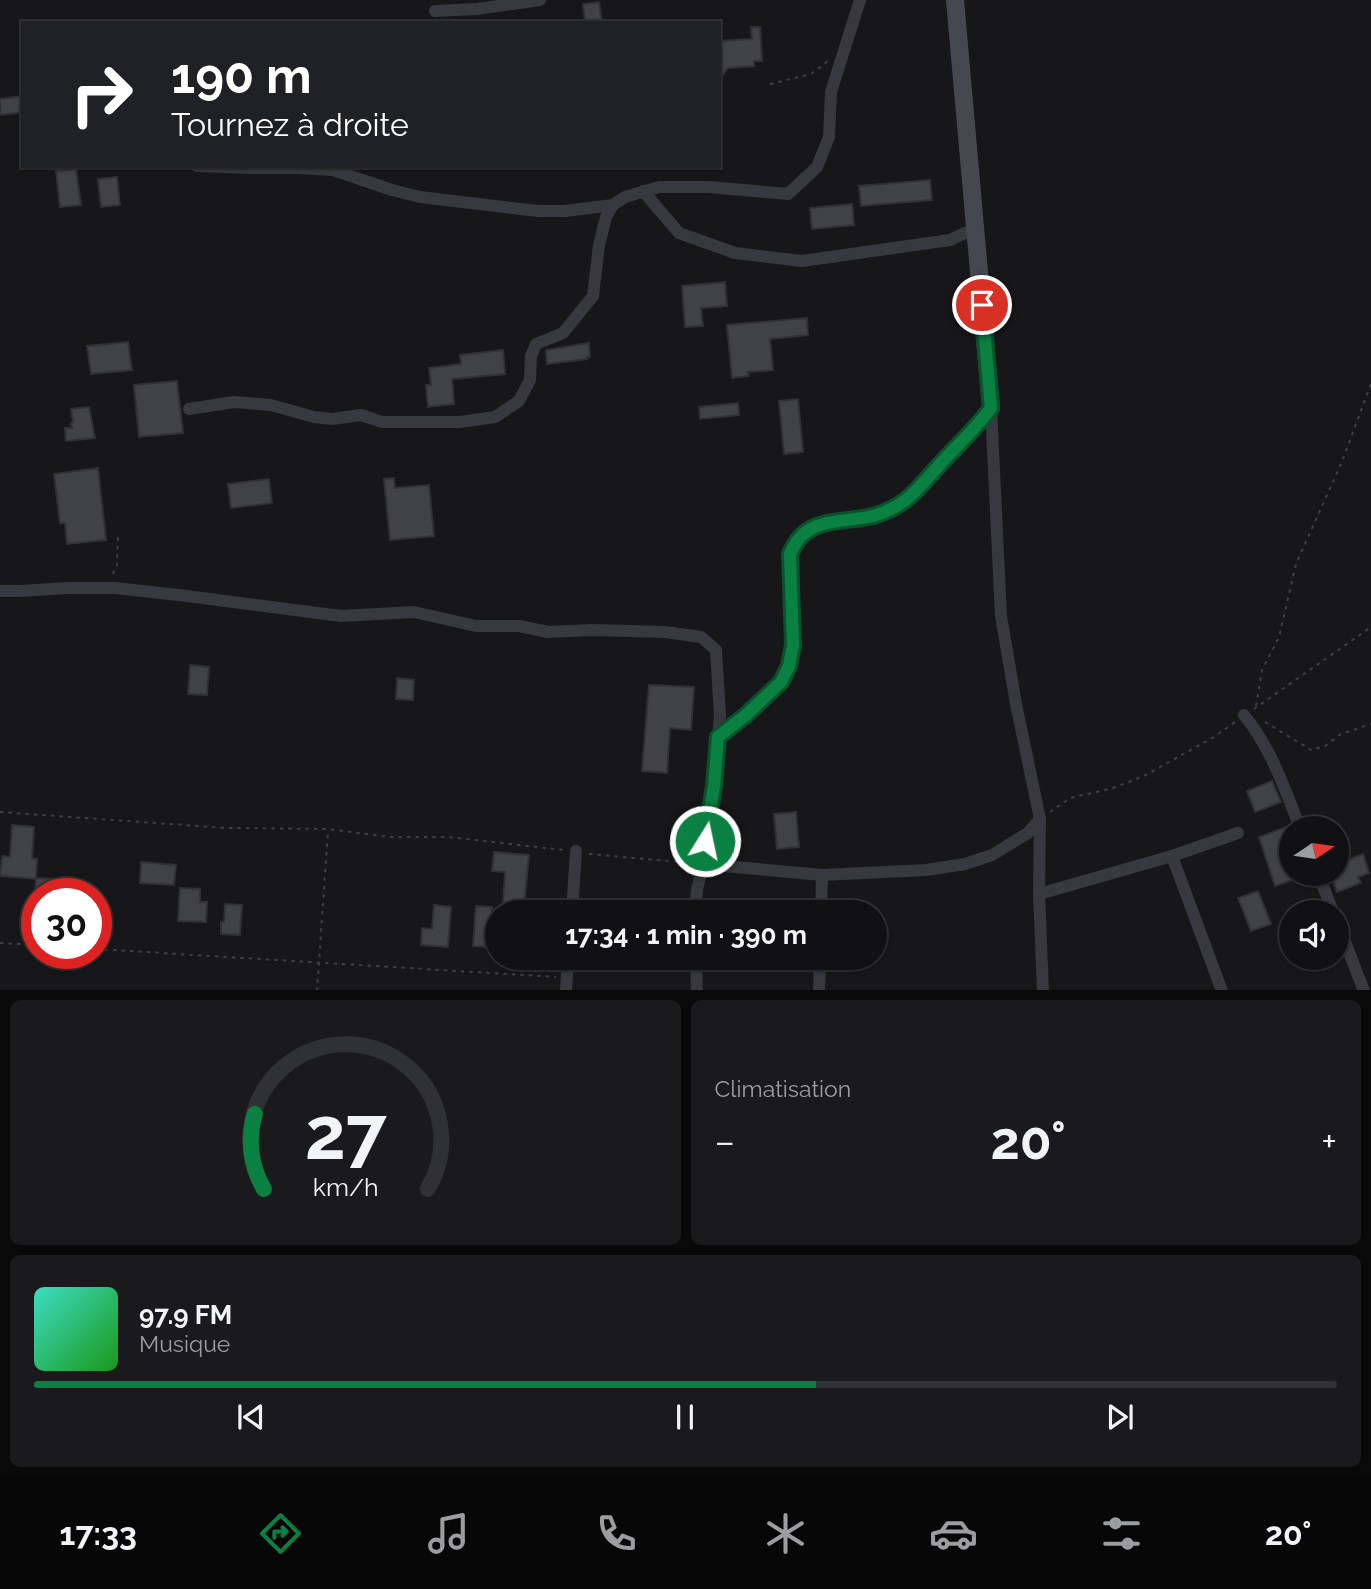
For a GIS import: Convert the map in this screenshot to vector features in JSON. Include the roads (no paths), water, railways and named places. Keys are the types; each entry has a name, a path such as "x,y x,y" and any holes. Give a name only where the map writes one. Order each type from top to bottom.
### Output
{"street":[{"path":"435,11 477,9 540,0"},
{"path":"189,409 234,402 271,405 314,417 332,419 361,415 382,422 460,422 495,417 519,401 530,380 531,356 536,344 563,333 593,296 599,244 606,217 613,205 625,197 659,187 709,187 788,194 817,167 829,137 831,92 860,0"},
{"path":"955,0 991,408 1001,616 1040,819 1039,894 1043,990"},
{"path":"232,168 333,170 420,197 538,211 565,211 613,205"},
{"path":"643,191 679,233 735,253 802,261 950,240 976,228"},
{"path":"718,737 781,682 789,666 793,645 790,554 795,543 819,524 873,516 902,503 915,493 991,408"},
{"path":"0,590 20,592 107,588 341,616 414,612 476,626 519,626 548,632 666,632 701,637 716,650 720,715 714,786 696,900"},
{"path":"1244,715 1264,743 1282,779 1296,816"},
{"path":"703,864 822,875 926,870 965,864 992,855 1028,833 1040,819"},
{"path":"1039,894 1172,856 1238,833"},
{"path":"573,900 576,851"},
{"path":"1172,856 1222,990"},
{"path":"821,900 822,875"},
{"path":"1349,952 1364,990"},
{"path":"696,970 697,990"},
{"path":"819,990 820,970"}]}
